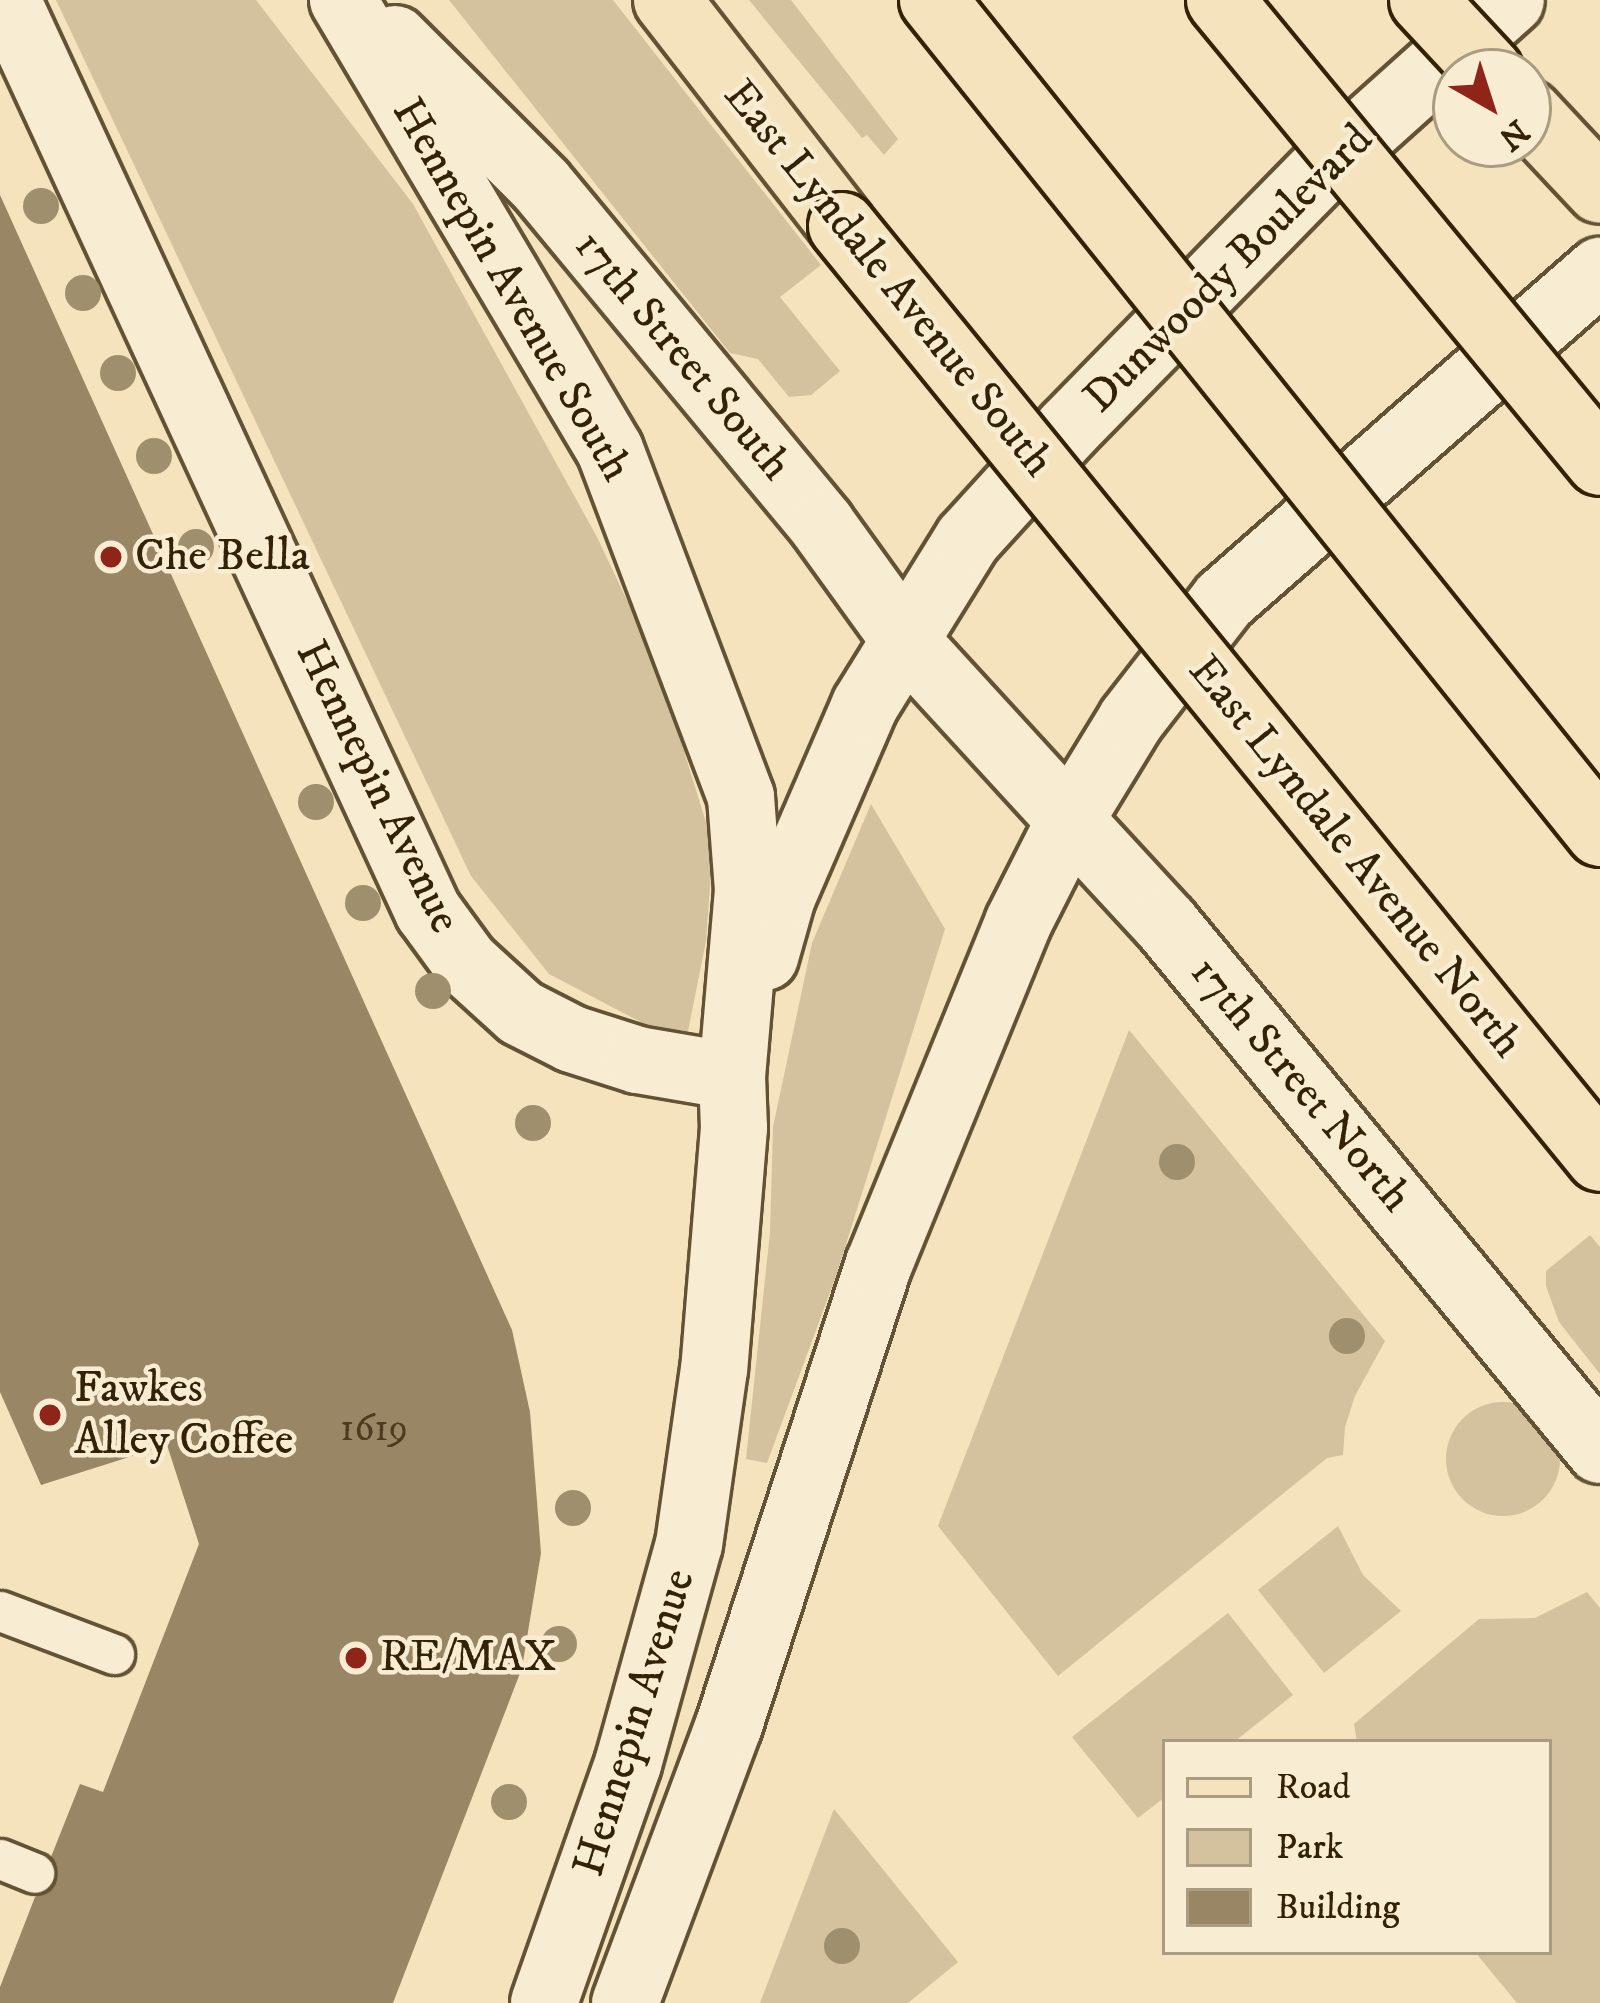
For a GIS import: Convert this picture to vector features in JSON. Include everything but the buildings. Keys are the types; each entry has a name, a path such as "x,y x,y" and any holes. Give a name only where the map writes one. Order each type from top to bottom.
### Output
{"main road":[{"name":"Hennepin Avenue","path":"7,0 428,911 466,963 521,1013 572,1039 638,1060 732,1076 734,1128 714,1370 689,1544 628,1764 544,2003"},
{"name":"Hennepin Avenue South","path":"343,0 610,450 708,700 741,797 748,890 732,1076"},
{"name":"17th Street South","path":"356,0 541,185 822,525 905,640 988,731"},
{"name":"East Lyndale Avenue South","path":"667,0 842,226 1111,556"},
{"path":"933,0 1600,833"},
{"path":"1220,0 1600,462"},
{"path":"1423,0 1468,48"},
{"name":"Dunwoody Boulevard","path":"732,1076 782,898 865,705 968,539 1068,429 1324,169 1511,0"},
{"path":"1552,139 1600,190"},
{"path":"1070,820 1131,720 1225,600 1600,272"},
{"name":"East Lyndale Avenue North","path":"1111,556 1600,1158"},
{"name":"17th Street North","path":"988,731 1166,924 1600,1450"},
{"name":"Hennepin Avenue","path":"625,2003 729,1725 879,1264 1018,923 1070,820"}],"lane":[{"path":"0,1611 114,1654"}],"green space":[{"path":"56,0 256,0 413,204 597,537 657,664 713,845 706,941 688,1031 654,1029 549,974 471,876"},
{"path":"449,0 613,0 821,265 780,297 840,371 811,395 789,397 758,359 730,353"},
{"path":"749,0 791,0 898,139 884,155 867,135 862,138"},
{"path":"871,804 945,929 836,1276 767,1463 746,1459 770,1232 773,1127 812,943"},
{"path":"1129,1030 1385,1341 1355,1396 1345,1427 1343,1455 1327,1458 1058,1676 938,1526"},
{"path":"1590,1235 1600,1247 1600,1374 1559,1322 1546,1286 1546,1271"},
{"path":"1503,1402 1525,1406 1544,1418 1556,1437 1560,1459 1556,1481 1544,1500 1525,1512 1503,1516 1481,1512 1462,1500 1450,1481 1446,1459 1450,1437 1462,1418 1481,1406"},
{"path":"1338,1526 1363,1575 1401,1611 1324,1673 1258,1590"},
{"path":"1587,1592 1600,1608 1600,2003 1517,2003 1477,1955 1552,1955 1552,1739 1356,1739 1354,1724 1479,1619 1535,1618"},
{"path":"1228,1613 1293,1695 1238,1739 1162,1739 1162,1799 1138,1818 1072,1737"},
{"path":"834,1809 958,1962 908,2003 760,2003"}],"place":[{"name":"Che Bella","path":"111,557"},
{"name":"Fawkes Alley Coffee","path":"50,1415"},
{"name":"RE/MAX","path":"356,1658"}]}
